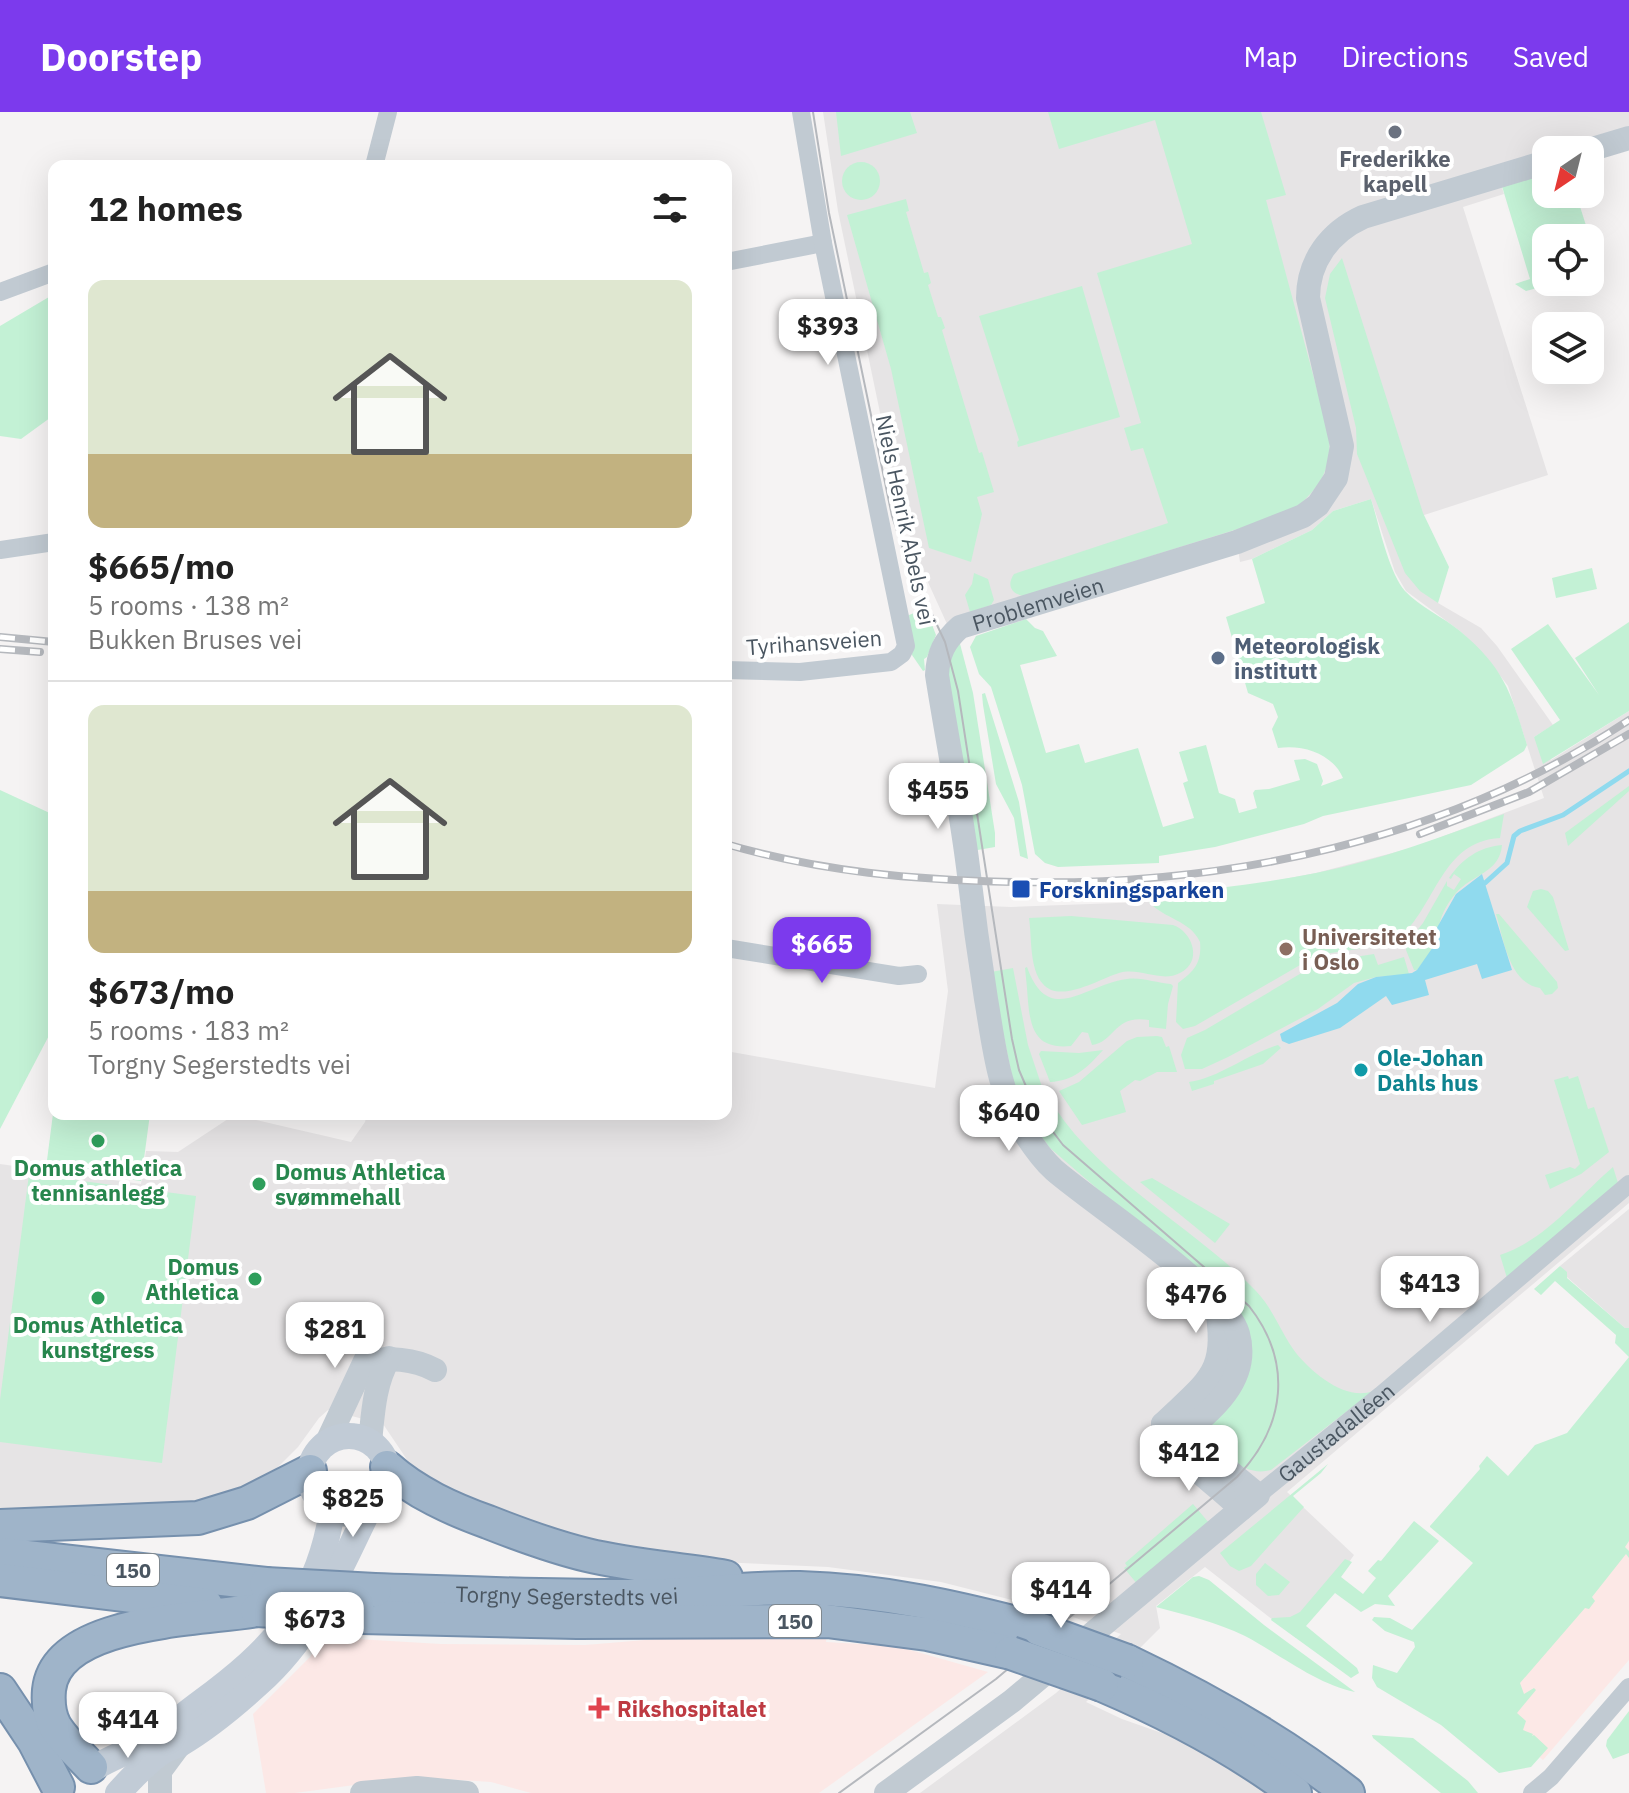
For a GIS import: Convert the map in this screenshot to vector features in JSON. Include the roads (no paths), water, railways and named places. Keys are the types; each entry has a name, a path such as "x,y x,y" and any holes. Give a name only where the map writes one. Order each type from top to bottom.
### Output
{"highway":[{"path":"378,1455 402,1481 448,1506 572,1551 669,1570 796,1588"},
{"path":"0,1526 198,1518 247,1503 310,1471"},
{"name":"Torgny Segerstedts vei","path":"0,1554 256,1604"},
{"name":"Torgny Segerstedts vei","path":"0,1580 128,1597 256,1604 645,1596 796,1588 896,1597 948,1606 1039,1629 1127,1661 1231,1713 1302,1758 1348,1793"},
{"path":"92,1768 60,1733 49,1710 51,1678 62,1660 87,1642 114,1632 256,1604"},
{"name":"Torgny Segerstedts vei","path":"369,1604 577,1622 827,1621 927,1634 1011,1653 1102,1685 1171,1716 1228,1747"},
{"path":"0,1690 34,1741 57,1790"},
{"path":"1228,1747 1260,1781 1277,1793"},
{"name":"150","path":"1228,1747 1295,1793"}],"main road":[{"path":"92,1768 109,1776 118,1793 146,1764 165,1750 180,1744 256,1686 290,1652 311,1624 329,1594 369,1509 384,1492 387,1481 378,1455 357,1437 344,1436 327,1442 313,1459 310,1471 314,1494 332,1511 347,1514 369,1509"},
{"path":"57,1790 62,1780 74,1770 92,1768 141,1745 168,1727 241,1672 275,1638 310,1588 322,1559 332,1511"}],"street":[{"path":"376,160 388,112"},
{"name":"Niels Henrik Abels vei","path":"801,112 823,243 906,639 902,654"},
{"path":"1604,146 1629,138"},
{"name":"Problemveien","path":"1249,1502 1172,1434 1225,1395 1238,1368 1240,1340 1234,1322 1215,1300 1054,1170 1035,1148 1009,1106 996,1062 971,906 937,675 938,657 945,642 960,627 1237,542 1303,516 1318,505 1336,478 1342,446 1308,298 1308,284 1317,257 1338,231 1363,217 1532,166"},
{"path":"732,261 823,243"},
{"path":"0,292 48,274"},
{"path":"0,550 48,543"},
{"name":"Tyrihansveien","path":"732,670 774,672 848,668 891,662 902,654"},
{"path":"732,949 899,976 918,974"},
{"name":"Gaustadalléen","path":"886,1793 1006,1706 1381,1395 1629,1184"},
{"path":"327,1442 365,1361 389,1358 412,1361 435,1370"},
{"path":"378,1455 376,1396 382,1370 389,1358"},
{"path":"1532,1793 1551,1777 1629,1687"},
{"path":"160,1793 160,1771 180,1744"},
{"path":"362,1793 417,1788 467,1793"}],"water":[{"path":"1482,874 1512,970 1482,979 1477,964 1425,980 1429,995 1392,1005 1386,996 1340,1028 1289,1044 1282,1041 1280,1034 1337,1003 1358,984 1376,977 1417,970 1433,947 1430,940 1456,894"}],"waterway":[{"path":"1485,883 1507,863 1514,836 1520,831 1563,815 1629,771"}],"tram line":[{"path":"813,112 829,213 892,516 907,561 945,642 958,691 1019,1070 1031,1098 1063,1145 1249,1306 1273,1349 1278,1393 1266,1437 1237,1477 996,1679 839,1793"}],"railway":[{"path":"0,637 48,641"},
{"path":"0,649 40,652"},
{"path":"732,846 761,854 868,873 1013,882 1174,876 1255,865 1334,848 1411,825 1487,797 1559,762 1629,720"},
{"path":"1420,834 1529,792 1629,734"}],"place":[{"name":"Frederikke kapell","path":"1395,132"},
{"name":"Meteorologisk institutt","path":"1218,658"},
{"name":"Forskningsparken","path":"1021,889"},
{"name":"Universitetet i Oslo","path":"1286,949"},
{"name":"Ole-Johan Dahls hus","path":"1361,1070"},
{"name":"Domus athletica tennisanlegg","path":"98,1141"},
{"name":"Domus Athletica svømmehall","path":"259,1184"},
{"name":"Domus Athletica","path":"255,1279"},
{"name":"Domus Athletica kunstgress","path":"98,1298"},
{"name":"Rikshospitalet","path":"599,1708"}]}
